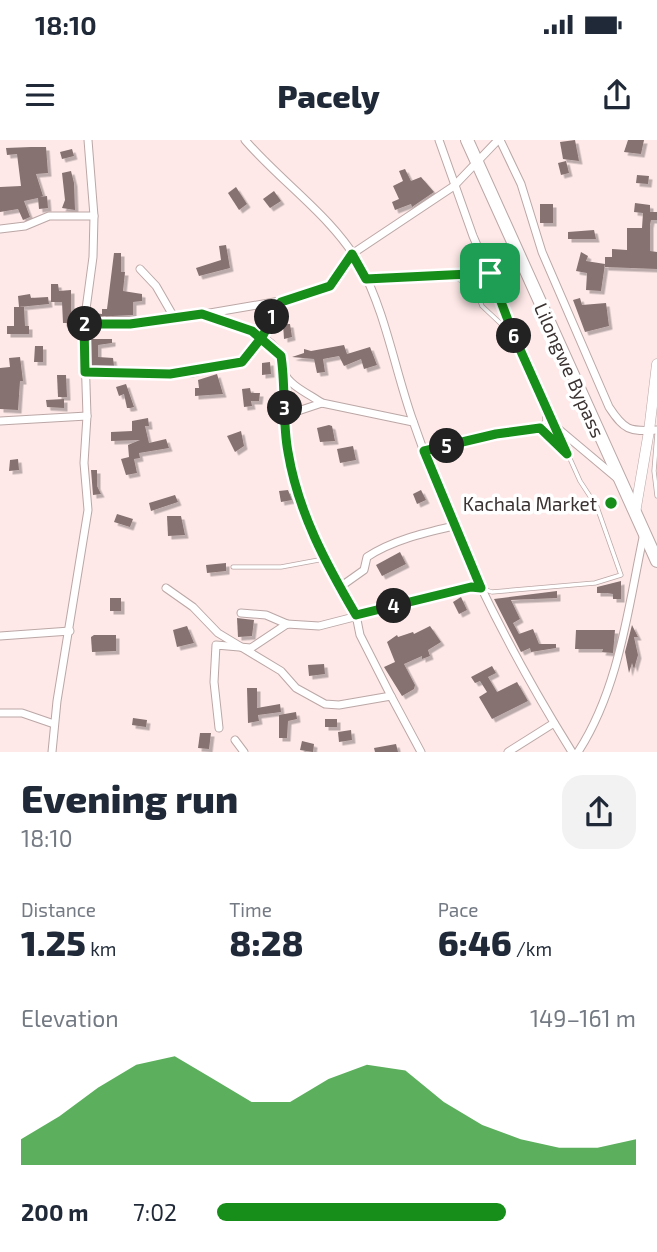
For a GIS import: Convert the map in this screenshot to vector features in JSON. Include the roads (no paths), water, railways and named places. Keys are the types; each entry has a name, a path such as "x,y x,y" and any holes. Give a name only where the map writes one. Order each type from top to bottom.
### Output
{"main road":[{"name":"Lilongwe Bypass","path":"467,140 657,561"}],"street":[{"path":"52,751 88,510 83,463 88,416 84,324 93,257 94,216 89,140"},
{"path":"245,140 318,214 352,254 366,279 413,422 481,588 515,657 572,751"},
{"path":"439,140 454,186 514,336 556,427 621,482"},
{"path":"84,324 175,318 281,302 330,286 352,254 454,186 499,140 521,184 542,252 609,407 622,426 654,432"},
{"path":"0,229 26,226 49,216 94,216"},
{"path":"140,269 156,286 175,318"},
{"path":"85,372 192,373 242,362 262,337 281,302"},
{"path":"202,314 252,331 281,356 287,451 298,494 324,559 356,615 360,635 421,751"},
{"path":"635,513 654,432 657,364"},
{"path":"284,374 292,384 322,403 413,422"},
{"path":"286,415 322,403"},
{"path":"0,421 88,416"},
{"path":"340,587 364,570 368,557 377,550 454,526"},
{"path":"578,751 596,725 610,689 644,532"},
{"path":"240,613 259,613 287,624 319,626 471,587 481,588"},
{"path":"166,588 193,607 218,634 281,671 296,688 325,704 338,705 391,696"},
{"path":"219,728 214,649 219,643 238,647 259,645 287,624"},
{"path":"0,636 70,631"},
{"path":"0,713 22,713 54,724"},
{"path":"508,751 554,723"},
{"path":"235,740 244,751"}],"lane":[{"path":"366,279 490,273"},
{"path":"451,275 475,288 482,306 514,336"},
{"path":"424,451 496,434 540,428 545,421 544,402"},
{"path":"481,588 492,592 595,583 621,575 597,507 580,481 556,427"},
{"path":"540,428 567,454"},
{"path":"654,432 657,496"},
{"path":"233,567 281,567 324,559"}],"place":[{"name":"Kachala Market","path":"611,503"}]}
